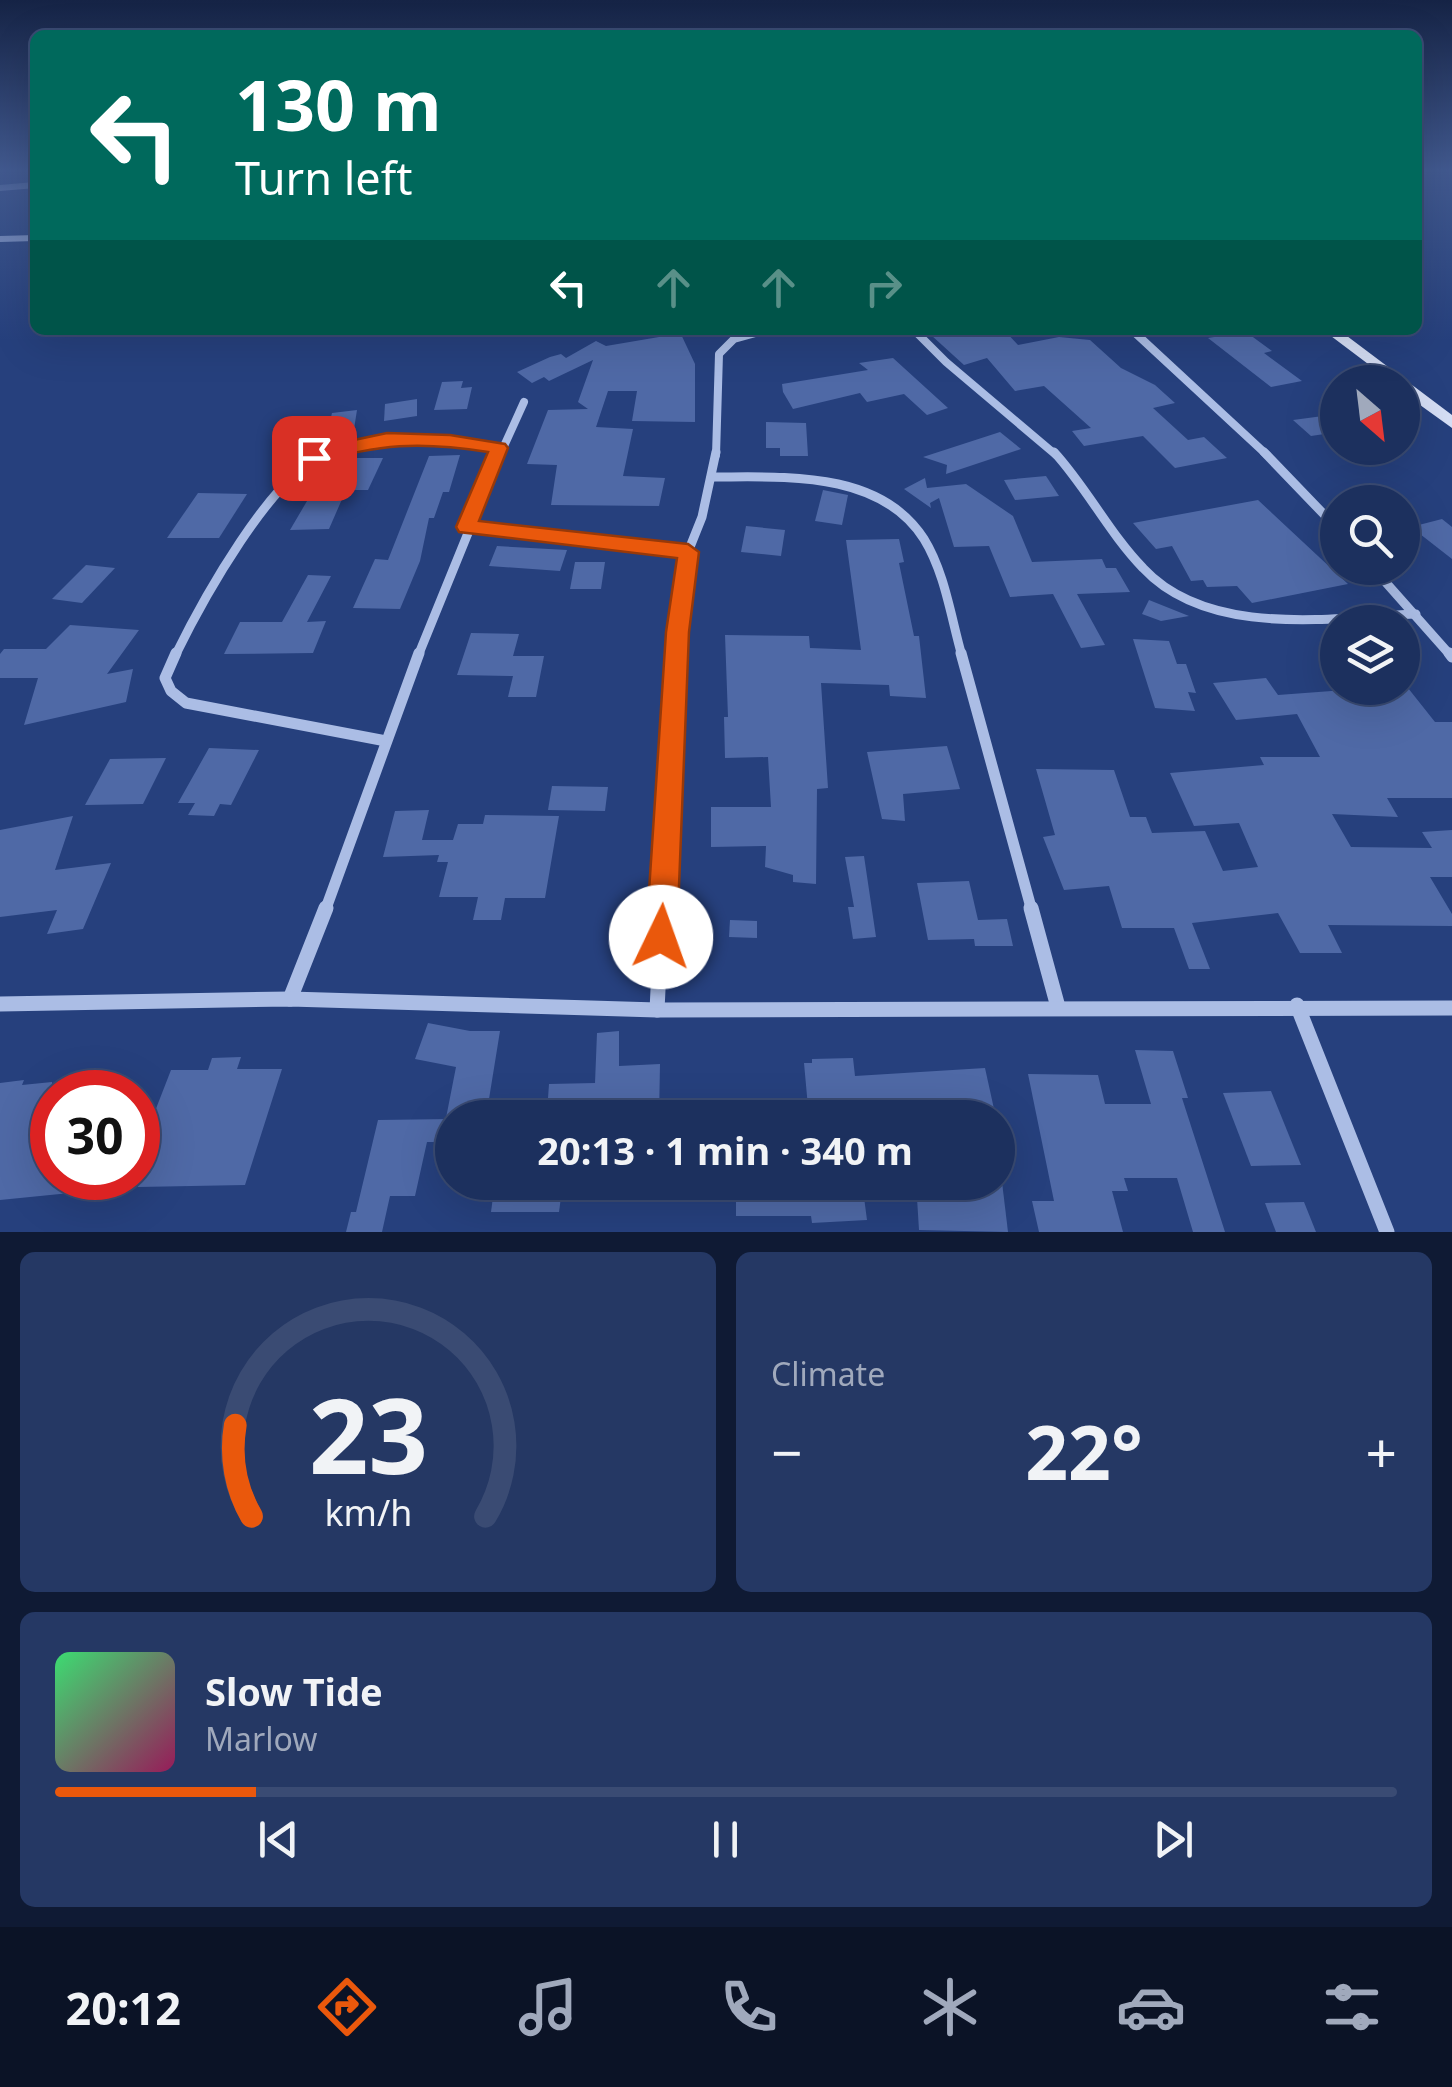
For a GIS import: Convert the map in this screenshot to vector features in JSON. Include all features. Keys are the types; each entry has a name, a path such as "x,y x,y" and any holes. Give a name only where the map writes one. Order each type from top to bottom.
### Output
{"main road":[{"path":"1337,335 1378,365"},
{"path":"1420,397 1452,423"}],"street":[{"path":"0,239 30,238"},
{"path":"658,1010 677,632 688,552 713,477 718,444 720,354 734,340 750,335"},
{"path":"920,335 1070,469 1146,572 1165,589 1216,609 1248,615 1320,615"},
{"path":"1138,335 1252,439 1320,511"},
{"path":"290,1000 467,527 498,448 524,402"},
{"path":"386,742 186,702 171,691 165,678 206,596 264,510 296,471 314,458 327,451 387,439 450,440 498,448"},
{"path":"713,477 799,479 850,487 877,497 900,512 922,538 939,573 1058,1007"},
{"path":"467,527 688,552"},
{"path":"1389,585 1408,605"},
{"path":"1420,619 1452,657"},
{"path":"0,1004 290,1000 658,1010 1297,1005 1452,1008"},
{"path":"1297,1005 1387,1232"}],"building":[{"path":"681,335 695,364 695,422 632,421 637,391 608,391 596,427 633,429 623,476 665,478 659,506 551,505 557,465 527,464 548,410 588,409 578,402 593,360 549,381 544,377 532,383 517,372 550,357 561,354 566,358 596,341 606,346"},
{"path":"931,335 1009,335 1018,345 1059,337 1090,340 1121,368 1155,385 1175,403 1153,408 1188,440 1204,437 1227,458 1175,468 1143,436 1084,446 1072,431 1091,428 1044,386 1015,391 987,358 964,365"},
{"path":"1250,335 1272,351 1264,353 1302,381 1271,387 1208,338"},
{"path":"893,358 948,408 927,415 904,394 867,402 860,393 793,409 783,392 782,384 868,370 859,363"},
{"path":"463,381 461,388 472,387 467,409 434,410 442,382"},
{"path":"417,399 417,416 384,421 385,404"},
{"path":"357,410 354,429 328,430 332,413"},
{"path":"1320,416 1320,435 1311,436 1293,420"},
{"path":"766,422 806,423 808,456 780,456 780,448 766,448"},
{"path":"1000,432 1021,449 946,474 947,465 923,457"},
{"path":"460,455 449,492 443,492 434,518 429,518 420,561 400,609 353,608 375,559 388,560 429,456"},
{"path":"352,458 383,458 368,490 346,490 329,529 290,530 327,467 348,467"},
{"path":"1046,476 1059,496 1015,500 1004,480"},
{"path":"925,478 927,488 966,484 1013,516 1032,562 1102,559 1106,568 1116,568 1130,592 1077,594 1105,645 1081,648 1053,594 1010,597 989,546 954,547 939,498 930,503 931,508 904,489"},
{"path":"823,490 848,495 842,525 815,521"},
{"path":"198,493 247,494 219,538 167,538"},
{"path":"1258,500 1320,558 1320,585 1343,585 1252,603 1237,586 1207,587 1203,580 1191,581 1172,546 1156,549 1133,523"},
{"path":"1442,519 1452,527 1452,559 1420,534 1420,525"},
{"path":"746,526 785,530 781,556 741,552"},
{"path":"899,539 904,562 899,563 914,636 919,636 926,698 890,696 889,685 821,683 828,788 817,789 816,884 793,882 793,875 765,867 766,846 711,847 711,807 771,807 768,757 725,758 725,635 809,636 810,648 861,650 846,540"},
{"path":"497,546 567,550 560,571 489,566"},
{"path":"575,562 605,562 601,589 570,589"},
{"path":"86,565 115,568 82,603 52,599"},
{"path":"308,575 331,576 307,622 326,621 313,653 224,654 240,622 282,622"},
{"path":"1149,600 1189,616 1161,621 1142,614"},
{"path":"70,625 139,630 107,674 133,669 126,702 24,725 38,678 0,678 0,654 4,649 46,649"},
{"path":"471,633 519,634 513,656 544,656 536,697 508,697 513,676 457,675"},
{"path":"1133,639 1169,641 1177,664 1186,664 1196,693 1188,692 1195,711 1155,708"},
{"path":"1266,678 1278,695 1320,692 1320,705 1420,703 1435,722 1452,722 1452,798 1387,798 1398,817 1332,814 1351,847 1432,848 1422,832 1452,830 1452,877 1430,877 1452,914 1452,926 1328,925 1342,953 1300,953 1278,913 1192,923 1210,969 1189,969 1174,928 1122,928 1109,886 1064,890 1043,837 1055,835 1036,769 1114,770 1130,817 1146,817 1152,833 1205,831 1223,871 1258,867 1239,823 1194,826 1170,773 1264,765 1260,757 1320,757 1297,714 1236,720 1213,683"},
{"path":"947,746 960,789 903,794 905,821 882,819 867,752"},
{"path":"209,748 259,750 231,805 220,804 214,816 188,815 195,803 178,803"},
{"path":"166,758 143,804 85,805 110,759"},
{"path":"552,786 608,787 605,811 548,810"},
{"path":"429,810 422,840 453,840 458,824 483,824 485,815 559,816 545,898 505,898 501,920 473,920 478,897 439,897 448,862 437,862 439,855 383,857 395,811"},
{"path":"73,816 55,870 111,863 83,929 47,934 57,910 0,917 0,830"},
{"path":"864,856 876,937 853,939 848,907 854,907 845,857"},
{"path":"969,881 978,920 1007,919 1013,946 975,946 974,939 928,940 917,883"},
{"path":"730,920 757,921 757,938 729,937"},
{"path":"428,1023 470,1031 500,1031 489,1099 548,1098 549,1084 595,1083 597,1033 619,1031 619,1066 660,1064 659,1100 450,1100 456,1067 415,1059"},
{"path":"1135,1050 1173,1051 1188,1098 1182,1098 1225,1232 1193,1232 1177,1178 1124,1178 1128,1191 1112,1191 1123,1232 1039,1232 1032,1201 1054,1201 1028,1074 1098,1075 1105,1104 1151,1104"},
{"path":"241,1057 237,1069 282,1069 245,1185 160,1187 160,1098 171,1070 208,1070 212,1058"},
{"path":"853,1058 855,1076 985,1068 992,1100 807,1100 804,1063 812,1063 812,1059"},
{"path":"24,1080 22,1085 30,1084 30,1197 0,1200 0,1083"},
{"path":"1271,1091 1301,1165 1251,1166 1223,1093"},
{"path":"435,1119 435,1142 427,1142 415,1196 390,1196 382,1232 346,1232 351,1212 356,1212 378,1120"},
{"path":"493,1200 561,1200 559,1212 491,1212"},
{"path":"736,1200 864,1200 867,1220 812,1223 811,1216 736,1216"},
{"path":"917,1200 1004,1200 1008,1232 919,1230"},
{"path":"1304,1202 1316,1232 1276,1232 1265,1203"}],"route":[{"path":"314,458 346,446 387,439 450,440 498,448 467,527 688,552 677,632 661,937"}]}
